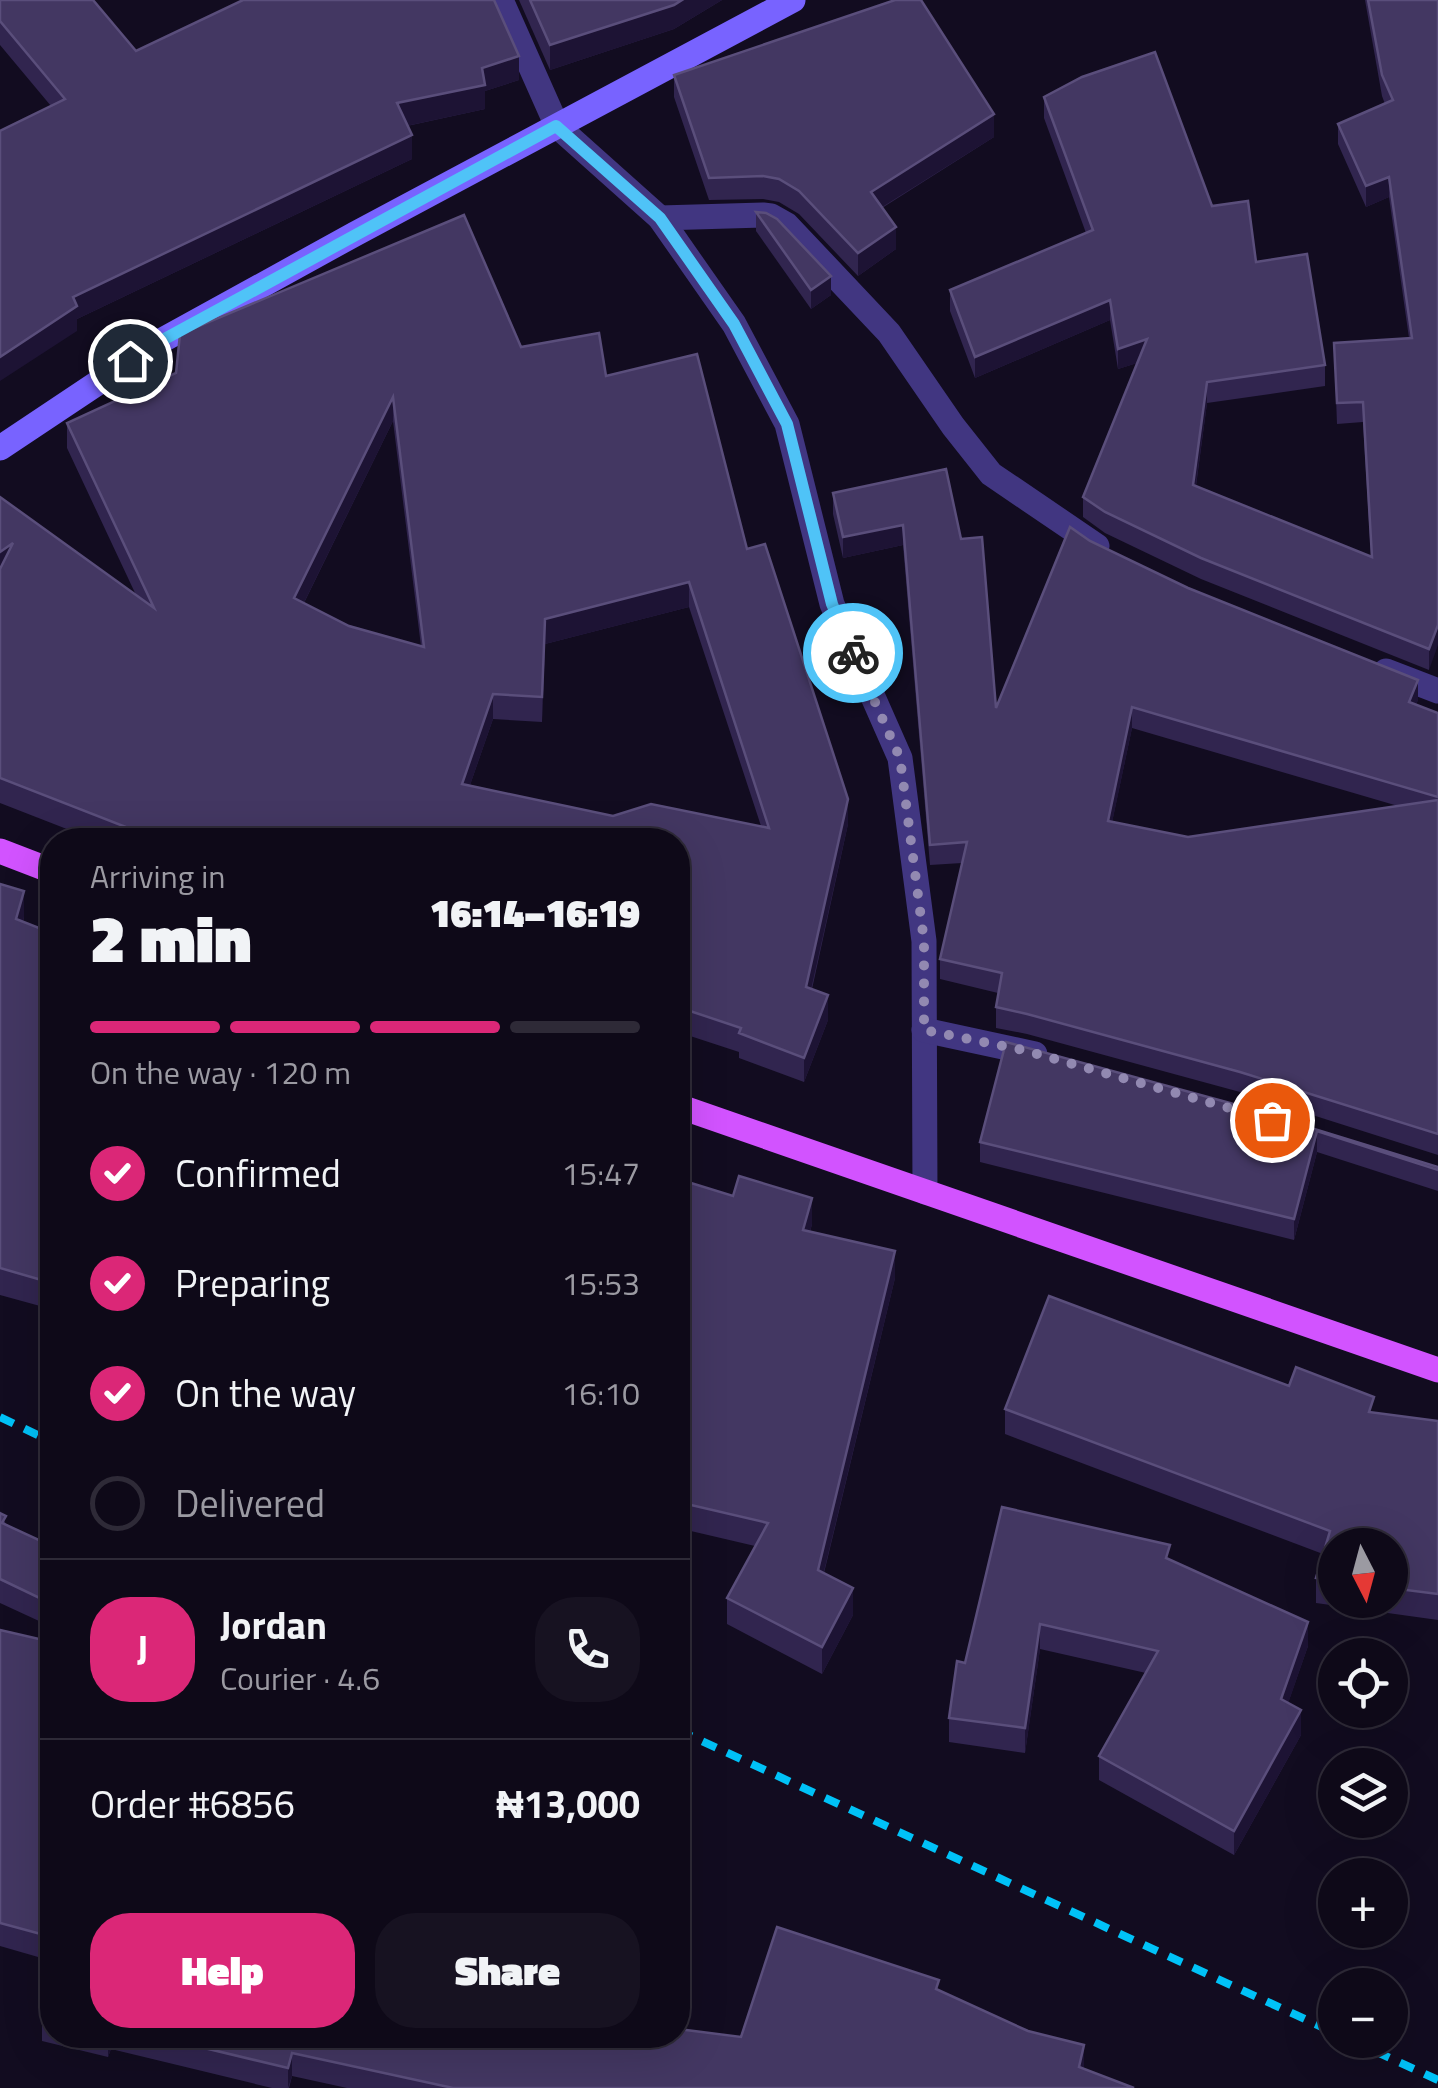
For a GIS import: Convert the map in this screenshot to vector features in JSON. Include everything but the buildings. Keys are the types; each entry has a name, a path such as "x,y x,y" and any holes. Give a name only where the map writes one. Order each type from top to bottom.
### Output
{"main road":[{"path":"0,851 40,867"},
{"path":"690,1110 1438,1370"}],"street":[{"path":"501,0 556,126 660,218 734,324 787,424 832,604 900,758 924,941 925,1192"},
{"path":"0,448 159,342 793,0"},
{"path":"660,218 763,215 787,226 889,333 991,474 1114,554"},
{"path":"1368,664 1438,691"},
{"path":"924,1030 1062,1061"}],"railway":[{"path":"0,1417 40,1436"},
{"path":"690,1736 1318,2025"},
{"path":"1390,2058 1438,2080"}],"way so far":[{"path":"853,653 900,758 924,941 924,1030 1023,1050 1272,1120"}],"route":[{"path":"130,361 556,126 660,218 734,324 787,424 832,604 853,653"}]}
